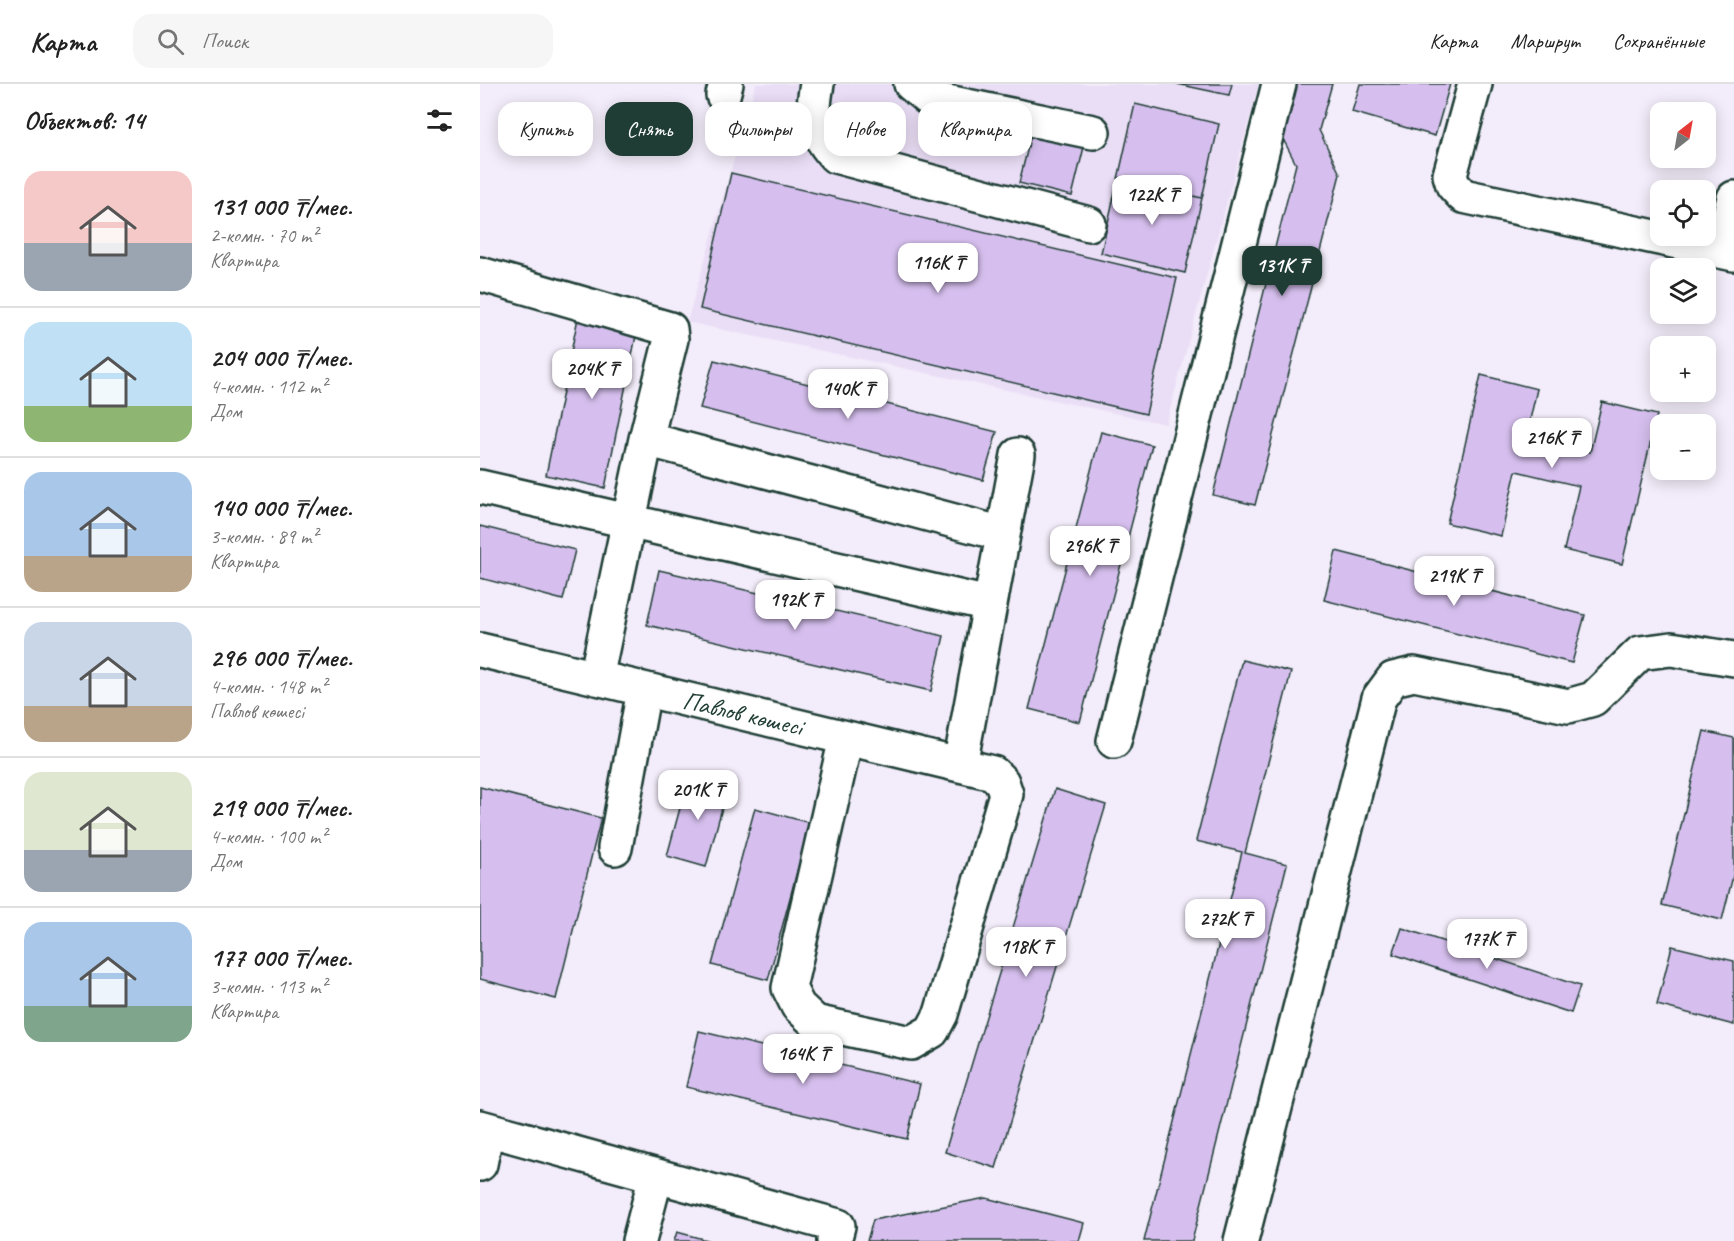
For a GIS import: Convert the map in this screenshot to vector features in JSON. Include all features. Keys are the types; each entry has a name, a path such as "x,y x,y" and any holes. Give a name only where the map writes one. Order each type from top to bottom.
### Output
{"street":[{"path":"817,84 812,115 822,142 835,156 1089,224"},
{"path":"911,84 928,98 1093,132"},
{"path":"1114,741 1279,84"},
{"path":"1475,84 1450,175 1454,185 1463,196 1727,252 1734,198"},
{"path":"480,274 670,329 671,339 646,439 596,678"},
{"path":"646,439 1003,534"},
{"path":"960,765 1018,455"},
{"path":"480,487 989,604"},
{"path":"1240,1241 1379,698 1393,679 1414,674 1568,706 1593,699 1640,652 1671,649 1734,659"},
{"name":"Павлов көшесі","path":"480,651 596,678 993,773 1002,782 1006,794 941,1014 932,1030 911,1043 815,1022 798,1006 789,988 846,738"},
{"path":"615,848 644,690"},
{"path":"480,1164 483,1128 838,1226 834,1241"},
{"path":"639,1241 656,1176"}],"shaded area":[{"path":"756,84 1259,84 1166,424 687,322 735,156 812,156 812,102 751,102"}],"building":[{"path":"1177,84 1232,84 1229,95"},
{"path":"1295,84 1332,84 1319,130 1340,174 1255,505 1213,495 1296,164 1281,135"},
{"path":"1360,84 1450,84 1435,136 1352,112"},
{"path":"1135,104 1219,124 1202,198 1118,179"},
{"path":"1032,135 1084,147 1072,196 1019,183 1026,156 1032,156"},
{"path":"731,173 1177,278 1146,414 700,309"},
{"path":"1118,179 1202,198 1185,273 1101,253"},
{"path":"579,313 638,326 605,488 546,475"},
{"path":"714,360 997,432 983,480 700,408"},
{"path":"1481,375 1537,389 1526,437 1590,452 1602,402 1653,414 1650,414 1650,445 1622,564 1564,550 1579,486 1516,471 1501,536 1447,523"},
{"path":"1101,432 1152,445 1080,722 1029,709"},
{"path":"480,526 575,550 563,600 480,578"},
{"path":"1336,551 1585,615 1572,663 1324,600"},
{"path":"659,570 944,636 931,691 647,625"},
{"path":"1242,660 1291,672 1245,853 1287,864 1192,1241 1144,1241 1242,852 1196,841"},
{"path":"1704,731 1734,738 1734,872 1722,920 1662,905"},
{"path":"689,775 728,786 706,867 667,856"},
{"path":"480,787 601,818 556,999 480,979"},
{"path":"1055,789 1106,805 996,1168 945,1152"},
{"path":"755,808 810,823 768,980 712,965"},
{"path":"1402,928 1580,986 1571,1013 1393,954"},
{"path":"1672,946 1734,961 1734,1025 1657,1005"},
{"path":"699,1031 920,1084 907,1139 686,1087"},
{"path":"986,1198 1084,1223 1079,1241 867,1241 873,1220"},
{"path":"677,1232 710,1241 674,1241"}]}
